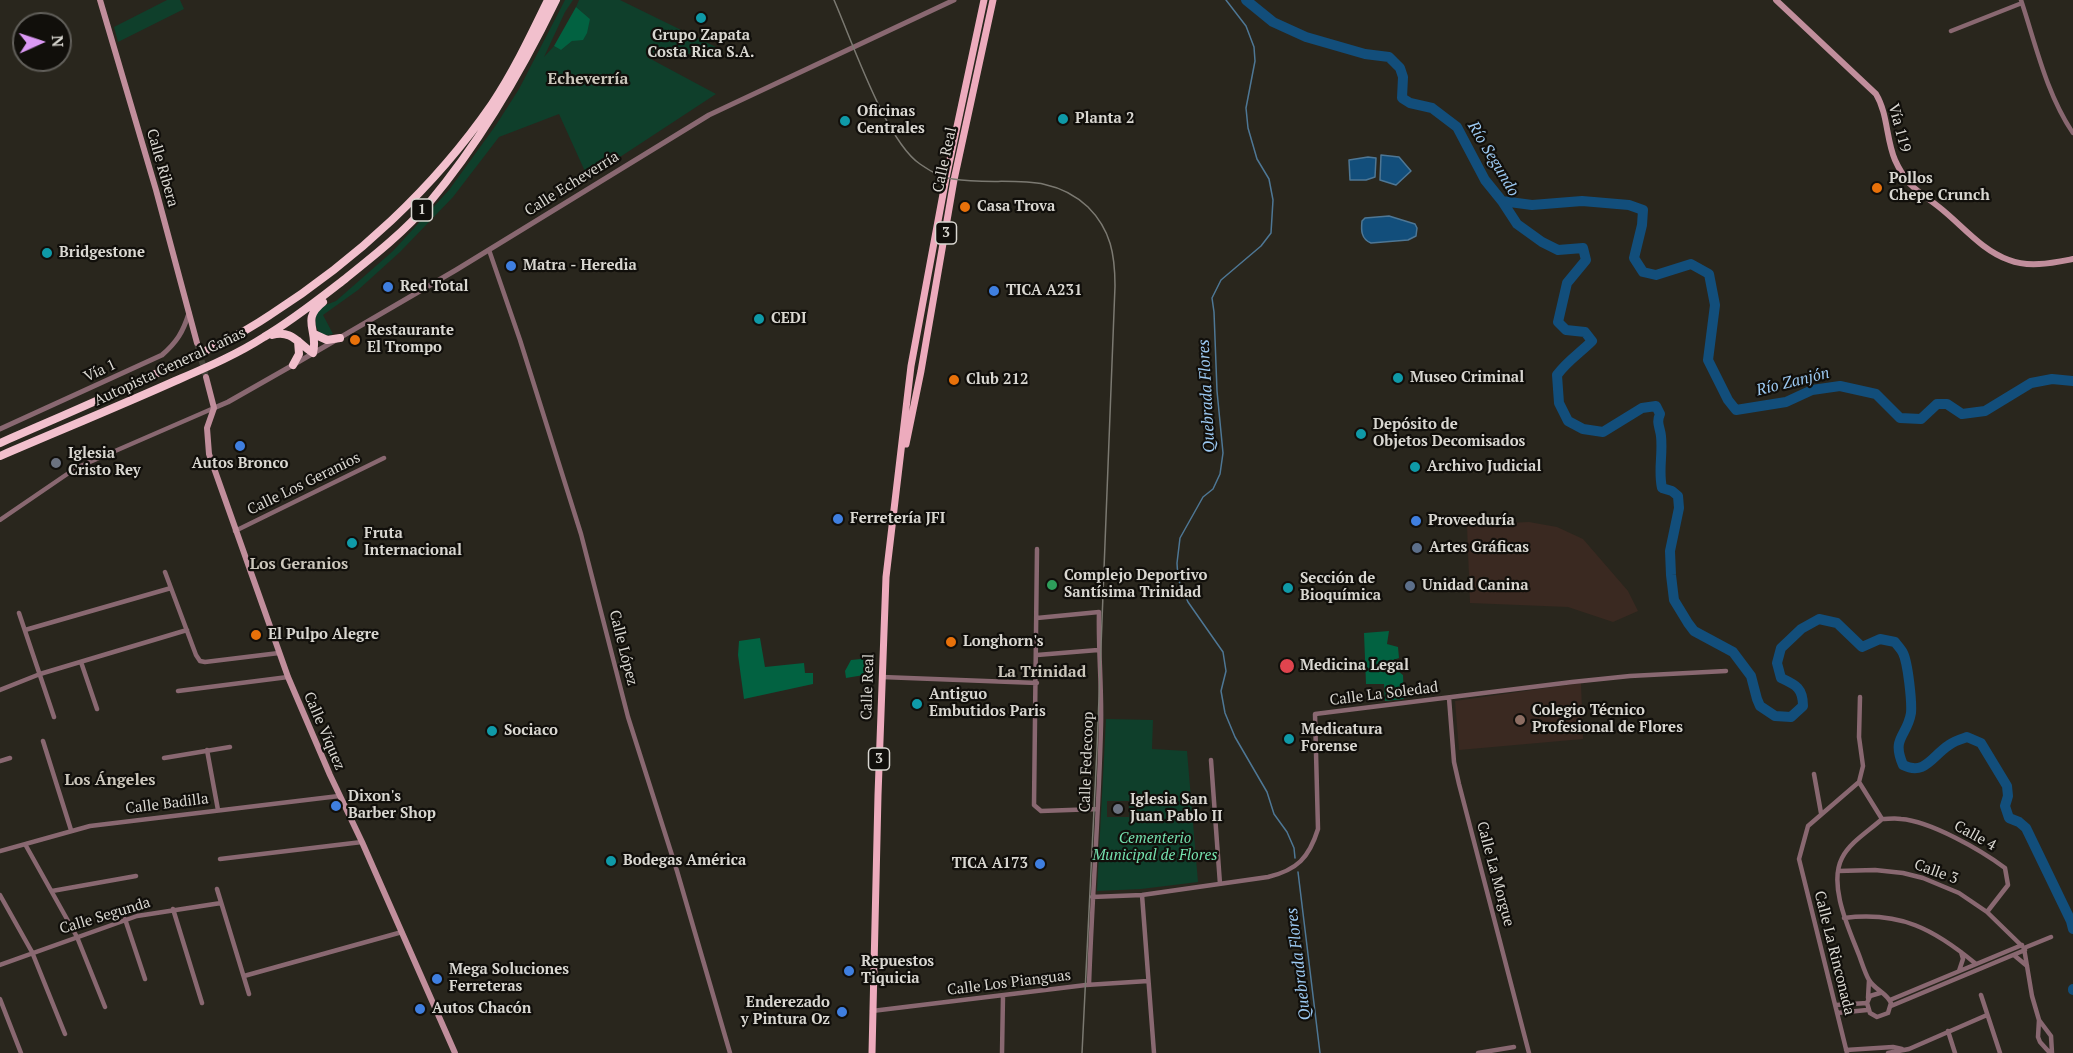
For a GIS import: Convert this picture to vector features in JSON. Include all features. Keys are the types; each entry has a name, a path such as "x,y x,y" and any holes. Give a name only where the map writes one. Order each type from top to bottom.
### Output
{"highway":[{"name":"Autopista General Cañas","path":"0,443 219,344 269,316 358,251 421,190 472,132 511,72 548,0"},
{"name":"Autopista General Cañas","path":"0,456 223,360 264,338 306,309 366,262 404,229 429,203 465,156 512,84 556,0"},
{"path":"264,338 281,332 293,336 313,353 314,334 310,323 315,309 366,262"},
{"path":"314,334 327,340 340,338"},
{"path":"293,365 299,354 298,341"}],"main road":[{"name":"Calle Ribera","path":"100,0 156,190 197,344"},
{"path":"969,112 985,0"},
{"name":"Calle Real","path":"872,1053 886,577 911,366 946,178 985,0"},
{"name":"Calle Real","path":"900,466 926,346 954,180 993,0"},
{"name":"Vía 119","path":"1776,0 1876,94 1883,107 1895,160 1919,193 1940,208 1989,251 2009,261 2036,264 2073,259"},
{"path":"916,394 911,366 926,346"},
{"path":"206,377 214,408"},
{"name":"Calle Víquez","path":"214,408 207,428 209,454 279,653 339,796 362,842 455,1053"}],"street":[{"name":"Calle Echeverría","path":"214,408 340,338 489,250 709,115 954,0"},
{"path":"1951,31 2021,1 2056,104 2073,133"},
{"name":"Calle López","path":"489,250 581,534 628,717 730,1053"},
{"name":"Vía 1","path":"0,429 162,355 177,343 189,313"},
{"path":"0,520 76,468 214,408"},
{"name":"Calle Los Geranios","path":"235,531 384,458"},
{"path":"1037,549 1034,805 1041,811 1097,809"},
{"path":"165,572 200,661 279,653"},
{"path":"25,630 171,588"},
{"name":"Calle Fedecoop","path":"1037,618 1099,612 1098,650 1101,704 1089,985"},
{"path":"19,613 54,717"},
{"path":"0,690 40,674 187,630"},
{"path":"1037,655 1098,650"},
{"path":"81,662 98,710"},
{"name":"Calle La Soledad","path":"1092,897 1142,895 1268,877 1286,872 1301,861 1310,849 1318,829 1315,714 1572,682 1641,675 1726,671"},
{"path":"178,691 288,677"},
{"path":"882,677 1037,683"},
{"path":"1814,774 1821,813 1859,782 1863,766 1859,737 1860,697"},
{"name":"Calle La Morgue","path":"1449,698 1454,762 1529,1053"},
{"path":"43,741 71,830"},
{"path":"164,758 230,747"},
{"path":"207,750 218,810"},
{"path":"0,761 10,758"},
{"path":"1211,760 1220,884"},
{"path":"1859,782 1882,819 1842,857 1838,871 1839,891 1844,918 1869,980 1880,993"},
{"name":"Calle Badilla","path":"0,851 71,830 113,822 339,796"},
{"name":"Calle La Rinconada","path":"1821,813 1808,826 1799,859 1846,1052"},
{"name":"Calle 4","path":"1882,819 1915,821 1946,833 2005,868 2008,885 1987,912"},
{"path":"220,859 362,842"},
{"path":"26,843 77,937 105,1007"},
{"name":"Calle 3","path":"1838,871 1875,870 1923,878 1959,893 1987,912 2024,948"},
{"path":"52,891 136,876"},
{"path":"217,889 249,994"},
{"path":"0,895 32,952 65,1034"},
{"path":"1142,895 1154,1053"},
{"name":"Calle Segunda","path":"0,965 125,919 173,909 221,903"},
{"path":"173,909 202,1003"},
{"path":"1844,918 1878,915 1914,924 1961,952 1976,964"},
{"path":"125,919 145,979"},
{"path":"244,976 402,932"},
{"path":"2011,935 2012,949"},
{"path":"1890,1000 2012,949 2024,948 2051,937"},
{"path":"1891,1006 2015,956 2024,948"},
{"path":"2024,948 2032,996 2039,1020 2038,1037 2051,1053"},
{"path":"1959,971 1962,965 1961,952"},
{"path":"2015,956 2025,963 2029,971"},
{"path":"1836,1005 1867,1001 1874,994 1880,993 1886,995 1890,1000 1891,1006 1888,1013 1881,1017 1873,1016 1868,1010 1867,1001 1869,980"},
{"name":"Calle Los Pianguas","path":"872,1011 1089,985 1148,981"},
{"path":"1981,994 2000,1053"},
{"path":"1002,1053 1003,996"},
{"path":"0,999 21,1053"},
{"path":"1837,1013 1868,1010"},
{"path":"1846,1052 1893,1047 1909,1051 1948,1031 1988,1015"},
{"path":"2039,1020 2051,1036 2051,1053"},
{"path":"1948,1031 1955,1053"},
{"path":"1478,1053 1514,1047"},
{"path":"1888,1053 1902,1049"}],"shaded area":[{"path":"1529,522 1557,527 1583,539 1628,591 1638,611 1613,622 1568,607 1470,603 1467,525"},
{"name":"Colegio Técnico Profesional de Flores","path":"1581,683 1583,739 1459,750 1455,701"}],"green space":[{"path":"167,0 180,0 184,9 118,42 114,27"},
{"path":"565,0 573,0 544,57 554,46 561,50 572,41 590,19 576,7 579,0 620,0 724,51 647,57 716,94 588,178 559,114 499,137 453,197 400,252 358,290 323,315 333,334 320,332 316,325 317,311 336,301 393,251 449,190 519,89"},
{"path":"576,7 590,19 587,33 583,40 572,41 561,50 554,46"},
{"path":"1389,631 1387,644 1398,647 1399,658 1390,661 1390,665 1403,675 1404,699 1385,701 1384,684 1366,684 1364,633"},
{"path":"760,638 765,667 804,663 805,673 813,673 813,684 744,699 738,655 739,641"},
{"path":"871,658 870,674 846,678 845,671 851,660"},
{"name":"Cementerio Municipal de Flores","path":"1106,719 1153,720 1152,749 1187,751 1198,882 1141,889 1097,891","holes":["1107,801 1129,801 1129,817 1107,817"]}],"water":[{"path":"1381,155 1399,157 1411,171 1396,185 1380,180"},
{"path":"1376,158 1375,177 1366,180 1350,180 1349,160"},
{"path":"1389,216 1415,224 1416,236 1408,240 1371,243 1365,239 1362,234 1362,221 1365,218"}],"waterway":[{"name":"Quebrada Flores","path":"1226,0 1246,26 1254,47 1255,61 1246,108 1248,128 1257,159 1269,179 1273,200 1271,233 1261,246 1221,280 1212,298 1223,453 1220,474 1213,489 1203,497 1180,538 1178,579 1188,602 1223,652 1226,671 1221,691 1225,713 1235,737 1267,792 1274,814 1287,832 1294,848 1295,858"},
{"name":"Río Segundo","path":"1246,0 1273,22 1306,37 1365,54 1389,57 1400,68 1403,77 1402,98 1410,103 1432,108 1457,127 1485,180 1517,224 1542,242 1558,250 1583,248 1586,260 1567,283 1558,322 1566,330 1585,332 1592,341 1557,375 1559,403 1568,421 1583,429 1603,432 1642,408 1656,406 1660,414 1658,423 1661,436 1662,488 1678,496 1679,508 1670,551 1674,600 1688,623 1694,631 1733,652 1751,676 1760,706 1775,716 1791,717 1803,706 1800,691 1795,685 1781,678 1777,663 1781,648 1801,629 1819,619 1837,623 1862,647 1880,639 1895,642 1905,658 1911,700 1909,721 1899,743 1903,765 1911,768 1923,766 1943,749 1967,737 1981,743 2007,786 2008,796 2005,806 2009,818 2026,828 2073,929"},
{"name":"Río Zanjón","path":"1502,201 1532,205 1582,201 1629,205 1643,210 1634,258 1643,272 1656,275 1691,264 1709,274 1715,305 1708,360 1728,400 1736,410 1786,402 1812,390 1840,386 1876,394 1900,418 1921,419 1937,404 1947,404 1962,414 1985,411 2031,383 2052,379 2073,381"},
{"name":"Quebrada Flores","path":"1298,872 1320,1053"}],"tunnel":[{"path":"197,343 206,377"}],"railway":[{"path":"834,0 883,113 907,152 920,164 936,174 949,178 1040,184 1073,195 1096,216 1107,234 1113,253 1115,286 1097,749 1082,1053"}],"place":[{"name":"Grupo Zapata Costa Rica S.A.","path":"701,18"},
{"name":"Planta 2","path":"1063,119"},
{"name":"Oficinas Centrales","path":"845,121"},
{"name":"Pollos Chepe Crunch","path":"1877,188"},
{"name":"Casa Trova","path":"965,207"},
{"name":"Bridgestone","path":"47,253"},
{"name":"Matra - Heredia","path":"511,266"},
{"name":"Red Total","path":"388,287"},
{"name":"TICA A231","path":"994,291"},
{"name":"CEDI","path":"759,319"},
{"name":"Restaurante El Trompo","path":"355,340"},
{"name":"Museo Criminal","path":"1398,378"},
{"name":"Club 212","path":"954,380"},
{"name":"Depósito de Objetos Decomisados","path":"1361,434"},
{"name":"Autos Bronco","path":"240,446"},
{"name":"Iglesia Cristo Rey","path":"56,463"},
{"name":"Archivo Judicial","path":"1415,467"},
{"name":"Ferretería JFI","path":"838,519"},
{"name":"Proveeduría","path":"1416,521"},
{"name":"Fruta Internacional","path":"352,543"},
{"name":"Artes Gráficas","path":"1417,548"},
{"name":"Complejo Deportivo Santísima Trinidad","path":"1052,585"},
{"name":"Unidad Canina","path":"1410,586"},
{"name":"Sección de Bioquímica","path":"1288,588"},
{"name":"El Pulpo Alegre","path":"256,635"},
{"name":"Longhorn's","path":"951,642"},
{"name":"Medicina Legal","path":"1287,666"},
{"name":"Antiguo Embutidos Paris","path":"917,704"},
{"name":"Colegio Técnico Profesional de Flores","path":"1520,720"},
{"name":"Sociaco","path":"492,731"},
{"name":"Medicatura Forense","path":"1289,739"},
{"name":"Dixon's Barber Shop","path":"336,806"},
{"name":"Iglesia San Juan Pablo II","path":"1118,809"},
{"name":"Bodegas América","path":"611,861"},
{"name":"TICA A173","path":"1040,864"},
{"name":"Repuestos Tiquicia","path":"849,971"},
{"name":"Mega Soluciones Ferreteras","path":"437,979"},
{"name":"Autos Chacón","path":"420,1009"},
{"name":"Enderezado y Pintura Oz","path":"842,1012"}],"district":[{"name":"Echeverría","path":"588,79"},
{"name":"Los Geranios","path":"299,564"},
{"name":"La Trinidad","path":"1042,672"},
{"name":"Los Ángeles","path":"110,780"}]}
